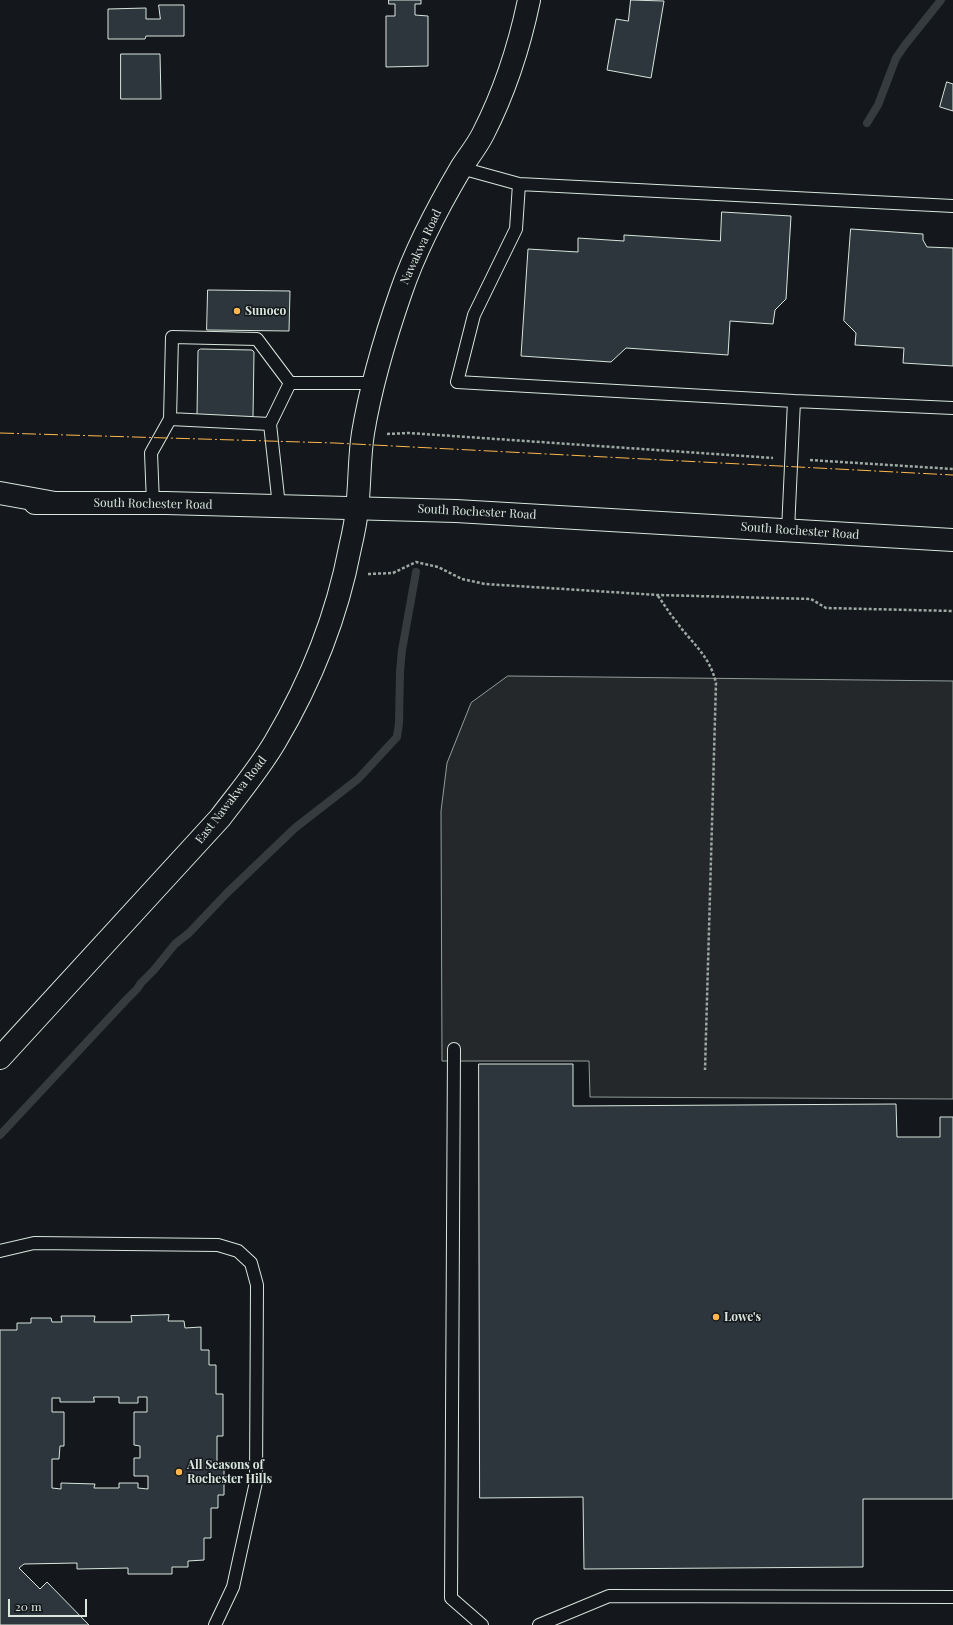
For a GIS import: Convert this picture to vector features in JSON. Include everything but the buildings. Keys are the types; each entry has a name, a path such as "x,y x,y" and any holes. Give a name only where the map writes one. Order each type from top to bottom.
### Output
{"main road":[{"name":"Nawakwa Road","path":"357,508 363,433 390,322 408,272 432,219 461,168 482,136 510,74 521,38 529,0"},
{"path":"0,493 55,503"},
{"name":"South Rochester Road","path":"0,503 154,503 463,511 953,540"},
{"name":"East Nawakwa Road","path":"0,1058 220,818 251,778 274,744 292,713 330,623 345,574 357,508"}],"lane":[{"path":"461,168 519,184 953,206"},
{"path":"519,184 516,229 474,315 458,382 794,401 953,408"},
{"path":"154,503 151,453 170,419 172,337 257,339 290,383"},
{"path":"290,383 374,383"},
{"path":"279,506 270,424 290,383"},
{"path":"788,530 794,401"},
{"path":"170,419 270,424"},
{"path":"454,1049 451,1598 482,1625"},
{"path":"0,1251 34,1243 218,1245 238,1251 251,1263 257,1285 256,1482 234,1587 215,1625"},
{"path":"539,1625 609,1596 953,1597"}],"path":[{"path":"382,434 409,433 953,469"},
{"path":"377,574 393,573 416,562 438,567 462,580 485,584 658,595 811,599 826,608 953,611"},
{"path":"658,595 676,622 706,656 716,683 705,1070"}],"shaded area":[{"path":"508,676 953,681 953,1099 590,1097 589,1061 442,1061 441,811 447,763 471,703"}],"waterway":[{"path":"867,123 878,105 896,58 941,0"},
{"path":"0,1135 137,989 175,944 189,933 227,893 295,828 358,779 397,737 402,650 416,572"}],"power":[{"path":"0,433 335,443 953,475"}],"place":[{"name":"Sunoco","path":"237,311"},
{"name":"Lowe's","path":"716,1317"},
{"name":"All Seasons of Rochester Hills","path":"179,1472"}]}
